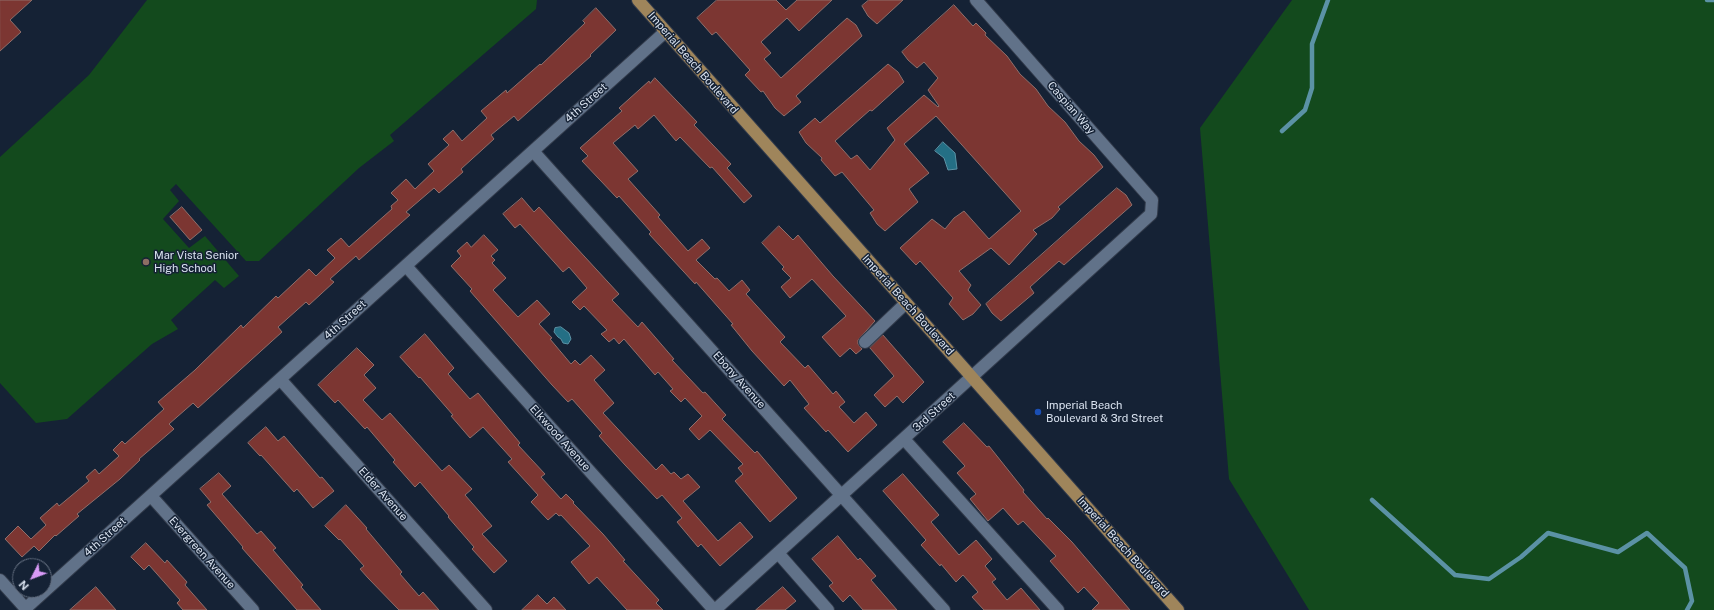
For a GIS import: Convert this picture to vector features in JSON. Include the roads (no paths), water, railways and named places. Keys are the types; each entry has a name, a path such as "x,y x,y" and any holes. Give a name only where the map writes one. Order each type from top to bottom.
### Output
{"main road":[{"name":"Imperial Beach Boulevard","path":"638,0 1178,610"}],"street":[{"name":"Caspian Way","path":"978,2 1152,200 1151,214"},
{"name":"4th Street","path":"26,609 665,32"},
{"name":"Ebony Avenue","path":"533,151 944,610"},
{"name":"3rd Street","path":"715,610 1151,214"},
{"name":"Elkwood Avenue","path":"406,266 715,610"},
{"path":"865,342 906,303"},
{"name":"Elder Avenue","path":"280,379 486,610"},
{"path":"904,439 1058,610"},
{"name":"Evergreen Avenue","path":"151,496 254,610"},
{"path":"778,553 828,610"},
{"path":"0,580 26,609"}],"water":[{"path":"943,142 955,153 957,169 948,170 944,158 935,151"},
{"path":"561,327 569,333 571,339 568,344 563,343 554,332 555,328"}],"waterway":[{"path":"1282,131 1305,110 1312,88 1312,44 1328,0"},
{"path":"1707,0 1714,0"},
{"path":"1372,500 1455,575 1489,579 1521,557 1548,533 1618,552 1647,533 1685,568 1692,601 1687,610"}],"place":[{"name":"Mar Vista Senior High School","path":"146,262"},
{"name":"Imperial Beach Boulevard & 3rd Street","path":"1038,412"}]}
